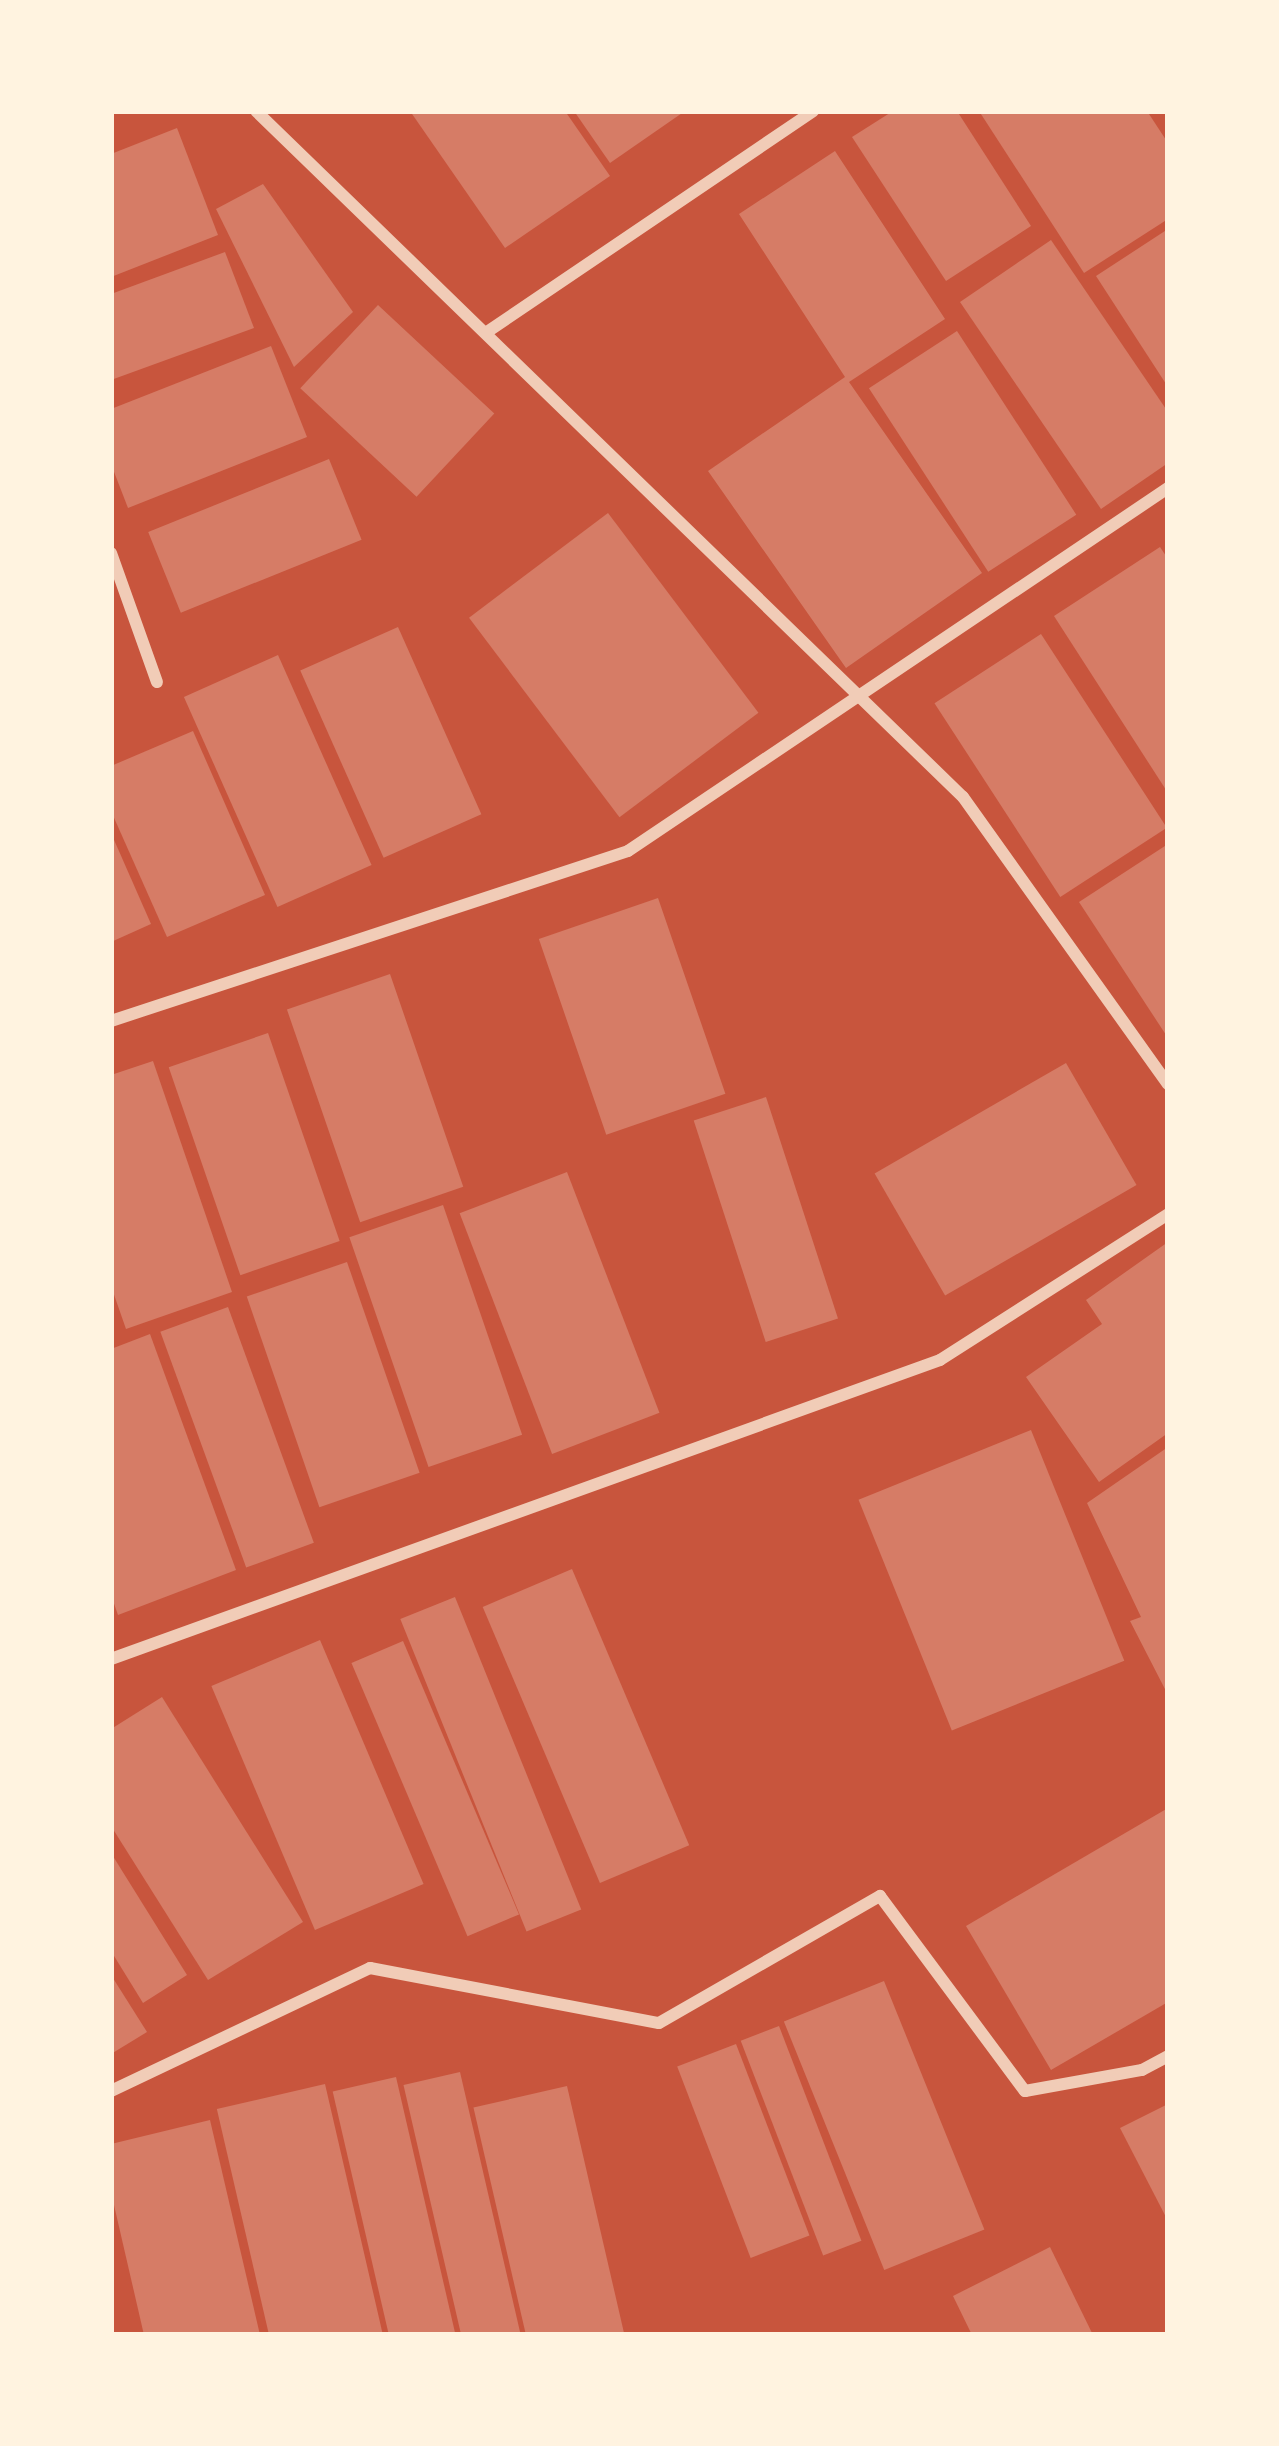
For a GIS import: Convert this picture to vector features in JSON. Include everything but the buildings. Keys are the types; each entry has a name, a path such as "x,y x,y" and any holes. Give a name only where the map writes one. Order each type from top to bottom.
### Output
{"street":[{"path":"256,111 864,695 963,797 1168,1084"},
{"path":"487,332 813,111"},
{"path":"111,1021 628,850 1168,488"},
{"path":"111,553 157,682"},
{"path":"111,1659 940,1360 1168,1214"},
{"path":"111,2091 370,1968 658,2023 880,1896 1025,2091 1142,2070 1168,2056"}]}
